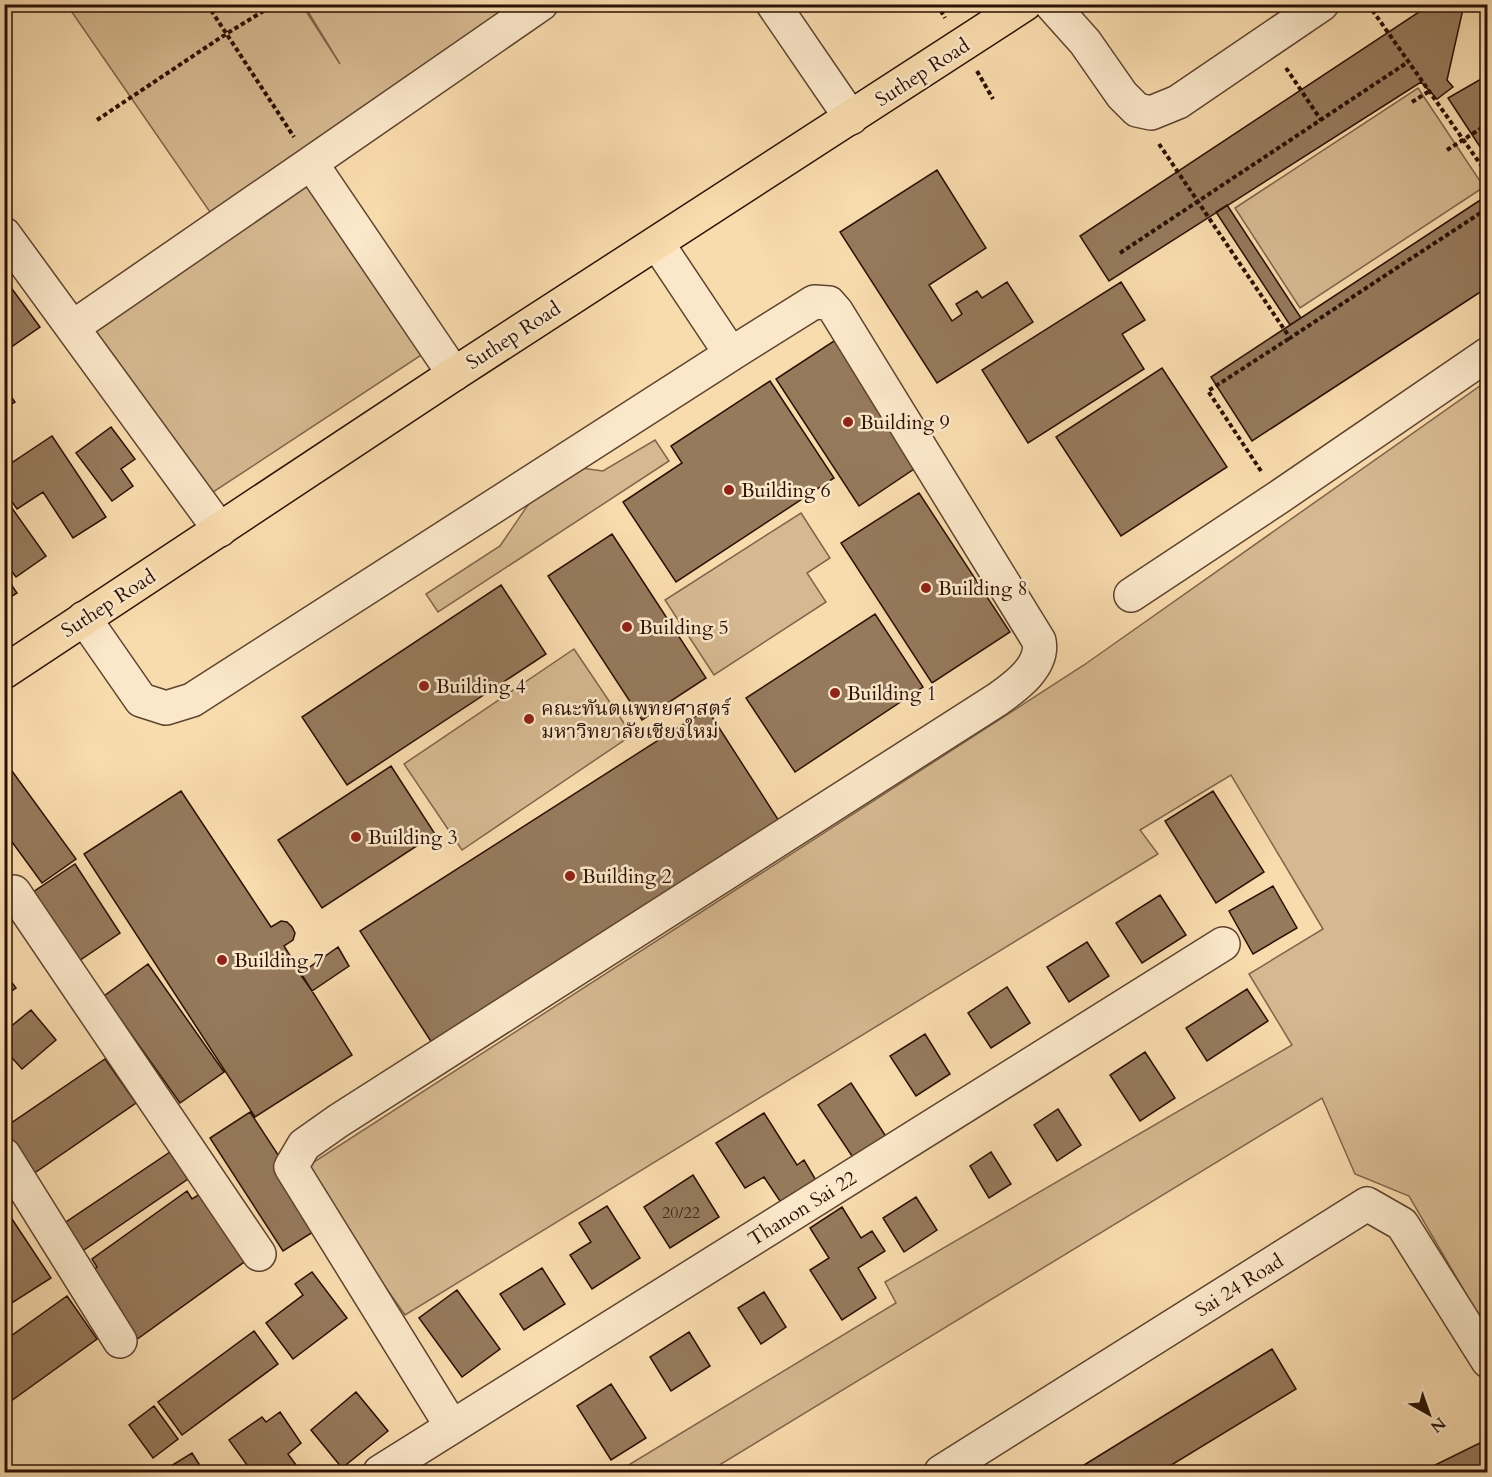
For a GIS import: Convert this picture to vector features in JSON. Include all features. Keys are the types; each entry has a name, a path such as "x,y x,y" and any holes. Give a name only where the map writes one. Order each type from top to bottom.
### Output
{"main road":[{"name":"Suthep Road","path":"4,672 454,374 1025,4"}],"street":[{"path":"73,327 541,4"},
{"path":"773,4 851,118"},
{"path":"1051,4 1085,42 1122,95 1137,110 1151,113 1178,102 1322,4"},
{"path":"311,163 454,374"},
{"path":"4,234 220,530"},
{"path":"657,243 731,354"},
{"path":"84,618 141,700 166,708 192,700 809,304 821,302 829,303 836,311 1039,641 1039,657 1023,679 998,699 338,1121 304,1145 291,1167 452,1427"},
{"path":"1131,595 1488,354"},
{"path":"4,898 14,892 259,1254"},
{"name":"Thanon Sai 22","path":"393,1469 452,1427 1223,944"},
{"path":"4,1155 120,1341"},
{"name":"Sai 24 Road","path":"941,1473 1367,1204 1402,1224 1488,1361"}],"path":[{"path":"207,4 311,163"},
{"path":"97,120 275,4"},
{"path":"1368,4 1488,175"},
{"path":"1268,42 1321,120"},
{"path":"1120,253 1408,62"},
{"path":"1412,102 1428,92"},
{"path":"1160,110 1158,142 1290,338"},
{"path":"1447,150 1488,124"},
{"path":"1279,497 1208,391 1488,208"}],"shaded area":[{"path":"535,4 311,163 435,346 201,500 73,327 219,225 67,5 302,5 340,64 304,5"},
{"path":"1418,88 1484,187 1300,308 1235,208"},
{"path":"1487,381 1487,1330 1409,1196 1355,1174 1322,1098 708,1472 617,1472 896,1303 885,1282 1292,1045 1249,974 1323,929 1231,775 1140,830 1158,854 405,1315 303,1169 1084,665"},
{"path":"655,440 669,461 438,612 426,594 500,546 532,499 581,468 603,471"},
{"path":"801,513 830,558 807,573 826,602 714,675 665,600"},
{"path":"574,649 632,735 462,850 404,764"}],"building":[{"path":"1431,4 1463,9 1447,80 1453,87 1437,99 1421,82 1109,281 1080,236"},
{"path":"1488,75 1488,159 1448,98"},
{"path":"937,170 986,248 929,285 952,321 962,314 956,304 977,291 982,298 1007,282 1033,322 937,383 840,232"},
{"path":"1488,195 1488,287 1252,441 1211,377"},
{"path":"1227,205 1301,318 1290,325 1216,212"},
{"path":"4,278 40,327 4,352"},
{"path":"1121,282 1145,320 1122,334 1144,369 1028,443 982,370"},
{"name":"Building 9","path":"837,339 920,465 859,506 776,379"},
{"path":"1162,368 1227,467 1121,536 1056,437"},
{"name":"Building 6","path":"770,381 834,478 676,582 623,502 682,463 671,446"},
{"path":"4,387 15,402 4,409"},
{"path":"111,427 135,459 121,469 133,486 112,501 76,453"},
{"path":"52,436 106,517 73,538 43,492 17,509 4,490 4,468"},
{"name":"Building 8","path":"919,493 1010,632 932,683 841,543"},
{"path":"4,497 46,556 16,577 4,561"},
{"name":"Building 5","path":"612,534 706,678 642,720 548,576"},
{"path":"4,574 17,593 4,601"},
{"name":"Building 4","path":"501,585 546,654 347,785 302,717"},
{"name":"Building 1","path":"875,614 923,687 795,772 746,698"},
{"name":"Building 2","path":"707,709 779,821 432,1043 360,931"},
{"path":"4,760 76,859 42,883 4,831"},
{"name":"Building 3","path":"391,766 435,834 322,908 278,840"},
{"name":"Building 7","path":"181,791 271,927 281,921 287,922 292,927 295,933 293,940 284,946 352,1055 255,1117 84,854"},
{"path":"1213,791 1264,872 1216,903 1165,821"},
{"path":"75,864 120,933 70,967 24,898"},
{"path":"1273,886 1297,928 1253,954 1229,911"},
{"path":"1160,895 1186,935 1142,963 1116,923"},
{"path":"1087,942 1109,976 1069,1002 1047,967"},
{"path":"338,947 349,966 312,991 300,974"},
{"path":"148,964 224,1072 180,1103 104,996"},
{"path":"4,972 16,988 4,996"},
{"path":"1007,987 1030,1023 991,1048 968,1013"},
{"path":"1247,989 1268,1021 1207,1061 1186,1028"},
{"path":"31,1010 56,1040 22,1069 4,1049 4,1032"},
{"path":"925,1034 950,1074 916,1096 890,1056"},
{"path":"1145,1052 1175,1098 1140,1121 1110,1075"},
{"path":"105,1059 136,1103 33,1174 4,1133 4,1128"},
{"path":"851,1083 887,1138 854,1159 818,1105"},
{"path":"1058,1109 1081,1145 1057,1161 1034,1125"},
{"path":"250,1112 324,1225 283,1251 210,1138"},
{"path":"764,1113 797,1165 804,1160 817,1182 782,1204 764,1177 745,1188 716,1143"},
{"path":"170,1152 188,1179 81,1252 63,1224"},
{"path":"991,1152 1011,1184 989,1198 970,1166"},
{"path":"693,1175 719,1217 670,1248 644,1207"},
{"path":"187,1191 192,1199 200,1194 247,1260 136,1340 89,1273 97,1267 92,1259"},
{"path":"916,1197 937,1230 904,1252 883,1218"},
{"path":"607,1206 640,1258 592,1289 570,1255 591,1242 579,1223"},
{"path":"4,1207 51,1278 4,1308"},
{"path":"842,1207 861,1238 872,1231 885,1251 858,1268 876,1298 842,1320 810,1270 829,1258 810,1228"},
{"path":"542,1268 565,1304 524,1330 500,1294"},
{"path":"312,1272 347,1318 293,1359 266,1323 303,1295 295,1284"},
{"path":"457,1290 500,1349 462,1377 419,1318"},
{"path":"764,1292 786,1327 761,1344 738,1308"},
{"path":"67,1296 97,1339 11,1401 4,1392 4,1341"},
{"path":"254,1331 278,1364 182,1435 158,1402"},
{"path":"689,1332 710,1366 671,1391 650,1357"},
{"path":"1272,1349 1296,1389 1160,1472 1089,1472 1084,1465"},
{"path":"611,1384 646,1438 611,1460 577,1406"},
{"path":"356,1392 388,1431 342,1468 311,1430"},
{"path":"154,1406 178,1439 153,1458 129,1425"},
{"path":"280,1412 301,1443 288,1454 301,1472 252,1472 229,1440 262,1417 266,1422"},
{"path":"1488,1439 1488,1472 1421,1472"},
{"path":"192,1453 204,1472 161,1472"}],"place":[{"name":"Building 9","path":"848,422"},
{"name":"Building 6","path":"729,490"},
{"name":"Building 8","path":"926,588"},
{"name":"Building 5","path":"627,627"},
{"name":"Building 4","path":"424,686"},
{"name":"Building 1","path":"835,693"},
{"name":"คณะทันตแพทยศาสตร์ มหาวิทยาลัยเชียงใหม่","path":"529,719"},
{"name":"Building 3","path":"356,837"},
{"name":"Building 2","path":"570,876"},
{"name":"Building 7","path":"222,960"}]}
